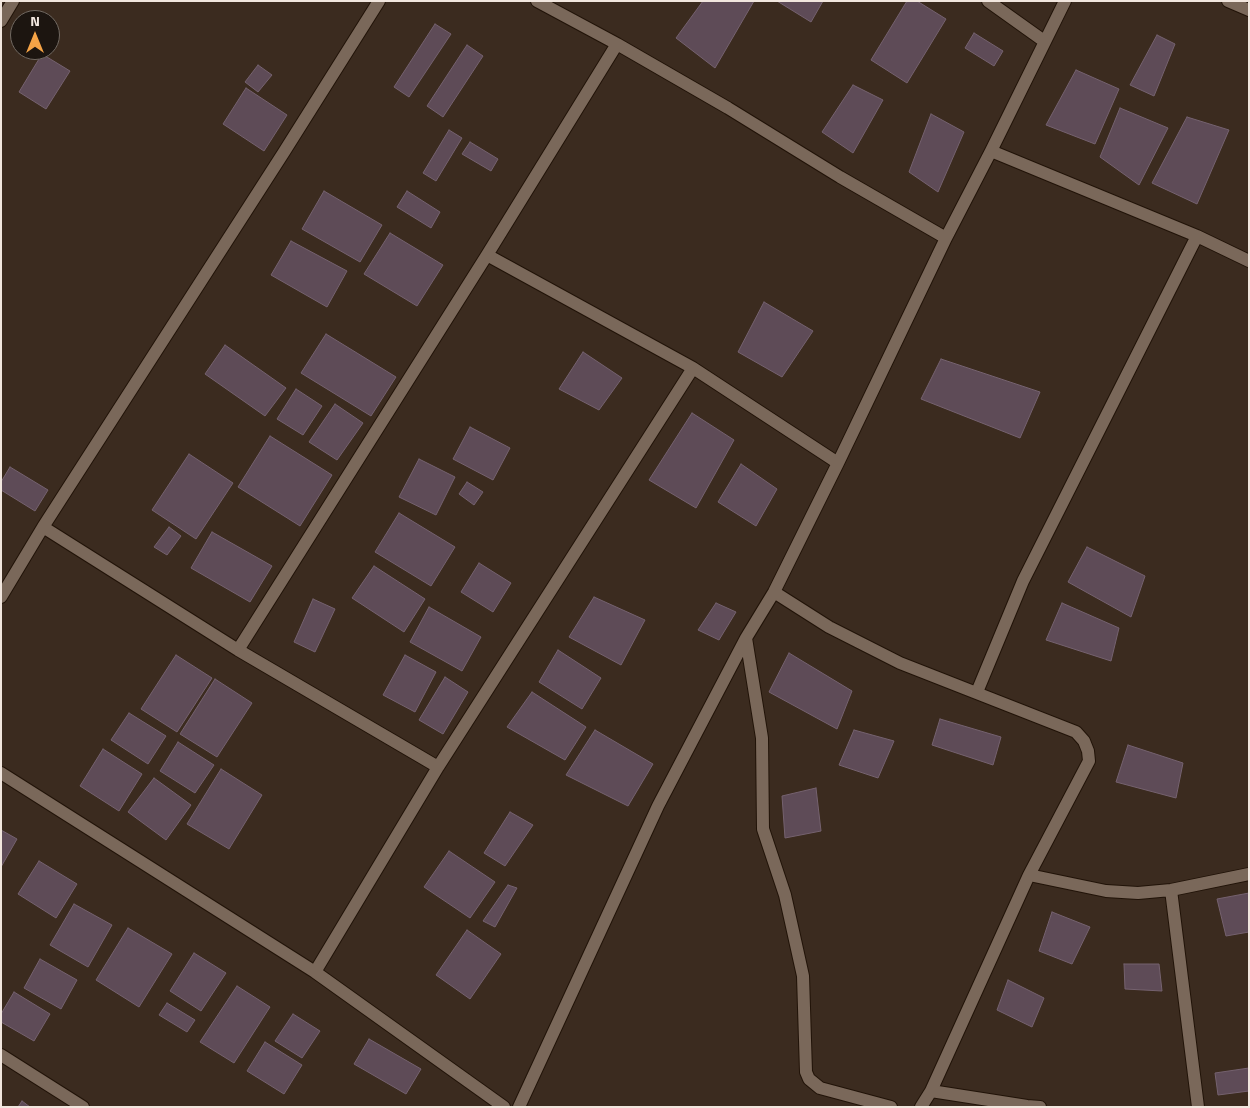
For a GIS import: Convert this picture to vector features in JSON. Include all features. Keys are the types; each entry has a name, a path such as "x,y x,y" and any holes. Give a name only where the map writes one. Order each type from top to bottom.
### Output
{"street":[{"path":"1,21 13,1"},
{"path":"1,597 43,527 379,1"},
{"path":"537,1 617,44 728,108 840,177 946,238"},
{"path":"988,1 1044,41"},
{"path":"519,1107 658,806 746,638 774,592 946,238 991,152 1065,1"},
{"path":"1228,1 1249,10"},
{"path":"238,650 487,255 617,44"},
{"path":"991,152 1197,236 1249,261"},
{"path":"976,692 1023,581 1197,236"},
{"path":"487,255 693,368 838,463"},
{"path":"315,972 438,767 693,368"},
{"path":"43,527 238,650 438,767"},
{"path":"774,592 829,627 900,663 1076,732 1084,741 1088,750 1089,761 1029,875 922,1107"},
{"path":"746,638 762,738 763,829 785,895 803,976 806,1072 809,1079 820,1088 891,1107"},
{"path":"1,773 315,972 504,1107"},
{"path":"1029,875 1106,891 1138,893 1171,890 1249,874"},
{"path":"1171,890 1198,1107"},
{"path":"1,1055 83,1107"},
{"path":"931,1091 1040,1107"}],"building":[{"path":"703,1 754,1 715,68 676,38"},
{"path":"777,1 823,1 811,22"},
{"path":"907,1 917,1 946,19 907,83 871,60"},
{"path":"435,24 451,34 409,97 394,87"},
{"path":"974,33 1003,51 994,66 965,48"},
{"path":"1157,35 1175,44 1154,96 1130,85"},
{"path":"467,45 483,56 443,117 427,106"},
{"path":"38,60 52,60 70,71 46,109 19,92"},
{"path":"258,65 272,75 258,92 245,82"},
{"path":"1076,70 1119,89 1095,144 1046,125"},
{"path":"853,85 883,100 853,153 822,132"},
{"path":"246,88 287,115 264,151 223,124"},
{"path":"1120,108 1168,128 1139,185 1100,157"},
{"path":"931,114 964,132 938,192 909,172"},
{"path":"1187,117 1229,130 1197,204 1152,183"},
{"path":"449,130 462,138 436,181 423,173"},
{"path":"470,142 498,159 491,171 462,154"},
{"path":"324,191 382,225 360,262 302,229"},
{"path":"407,191 440,212 431,228 397,207"},
{"path":"390,233 443,265 417,306 364,274"},
{"path":"291,241 347,271 327,307 271,275"},
{"path":"764,302 813,331 782,377 738,352"},
{"path":"326,334 396,377 371,416 301,373"},
{"path":"225,345 286,388 265,416 205,374"},
{"path":"583,352 622,378 599,410 559,389"},
{"path":"941,359 1040,392 1020,438 921,399"},
{"path":"296,389 322,406 303,435 277,419"},
{"path":"335,404 363,423 337,460 309,442"},
{"path":"692,413 734,440 696,508 649,480"},
{"path":"470,427 510,448 493,480 453,459"},
{"path":"270,436 332,475 300,526 238,487"},
{"path":"189,454 233,483 196,539 152,510"},
{"path":"419,459 455,477 436,515 399,497"},
{"path":"741,464 777,489 756,526 718,502"},
{"path":"10,467 48,490 35,511 1,490 1,482"},
{"path":"467,482 483,492 474,505 459,494"},
{"path":"399,513 455,547 431,586 375,552"},
{"path":"169,527 181,536 167,555 154,547"},
{"path":"212,532 272,566 250,602 191,568"},
{"path":"1087,547 1145,576 1131,617 1068,582"},
{"path":"479,563 511,583 493,612 461,592"},
{"path":"374,566 425,599 404,632 352,598"},
{"path":"594,597 645,620 621,665 569,637"},
{"path":"313,599 335,609 315,652 294,642"},
{"path":"716,603 736,612 719,640 698,630"},
{"path":"1062,603 1119,628 1111,661 1046,640"},
{"path":"429,607 481,637 462,671 410,642"},
{"path":"558,650 601,678 582,709 539,682"},
{"path":"789,653 852,691 837,729 769,692"},
{"path":"176,655 212,678 177,732 141,709"},
{"path":"405,655 436,672 415,712 383,695"},
{"path":"445,677 468,692 443,734 419,720"},
{"path":"215,679 252,703 217,757 180,734"},
{"path":"532,692 586,727 565,760 507,727"},
{"path":"129,713 166,736 148,764 111,740"},
{"path":"940,719 1001,737 993,765 932,745"},
{"path":"595,730 653,764 628,806 566,775"},
{"path":"854,730 894,741 878,778 839,765"},
{"path":"178,742 214,765 195,793 160,771"},
{"path":"1128,745 1183,763 1176,798 1116,782"},
{"path":"103,749 142,774 119,811 80,786"},
{"path":"221,769 262,795 229,849 187,824"},
{"path":"154,778 191,805 166,840 128,812"},
{"path":"816,788 821,831 785,838 782,796"},
{"path":"510,812 533,825 505,866 484,853"},
{"path":"1,830 17,839 1,867"},
{"path":"449,851 495,882 470,918 424,887"},
{"path":"39,861 77,884 56,918 18,894"},
{"path":"508,885 517,888 495,927 483,921"},
{"path":"1249,893 1249,932 1226,936 1217,899"},
{"path":"74,904 112,925 88,967 50,945"},
{"path":"1052,912 1090,927 1072,964 1039,951"},
{"path":"128,928 172,954 139,1007 96,980"},
{"path":"467,930 501,954 470,999 436,975"},
{"path":"194,953 226,973 201,1011 170,991"},
{"path":"40,959 77,980 61,1009 24,988"},
{"path":"1124,964 1159,964 1162,991 1125,989"},
{"path":"1008,980 1044,998 1032,1027 997,1010"},
{"path":"237,986 270,1007 234,1063 200,1042"},
{"path":"14,992 50,1014 34,1041 1,1022 1,1014"},
{"path":"167,1003 195,1020 187,1032 159,1015"},
{"path":"293,1014 320,1031 302,1058 275,1041"},
{"path":"369,1039 421,1069 406,1094 354,1064"},
{"path":"265,1042 302,1065 284,1094 247,1071"},
{"path":"1249,1068 1249,1091 1218,1095 1215,1073"},
{"path":"22,1101 30,1107 18,1107"}]}
